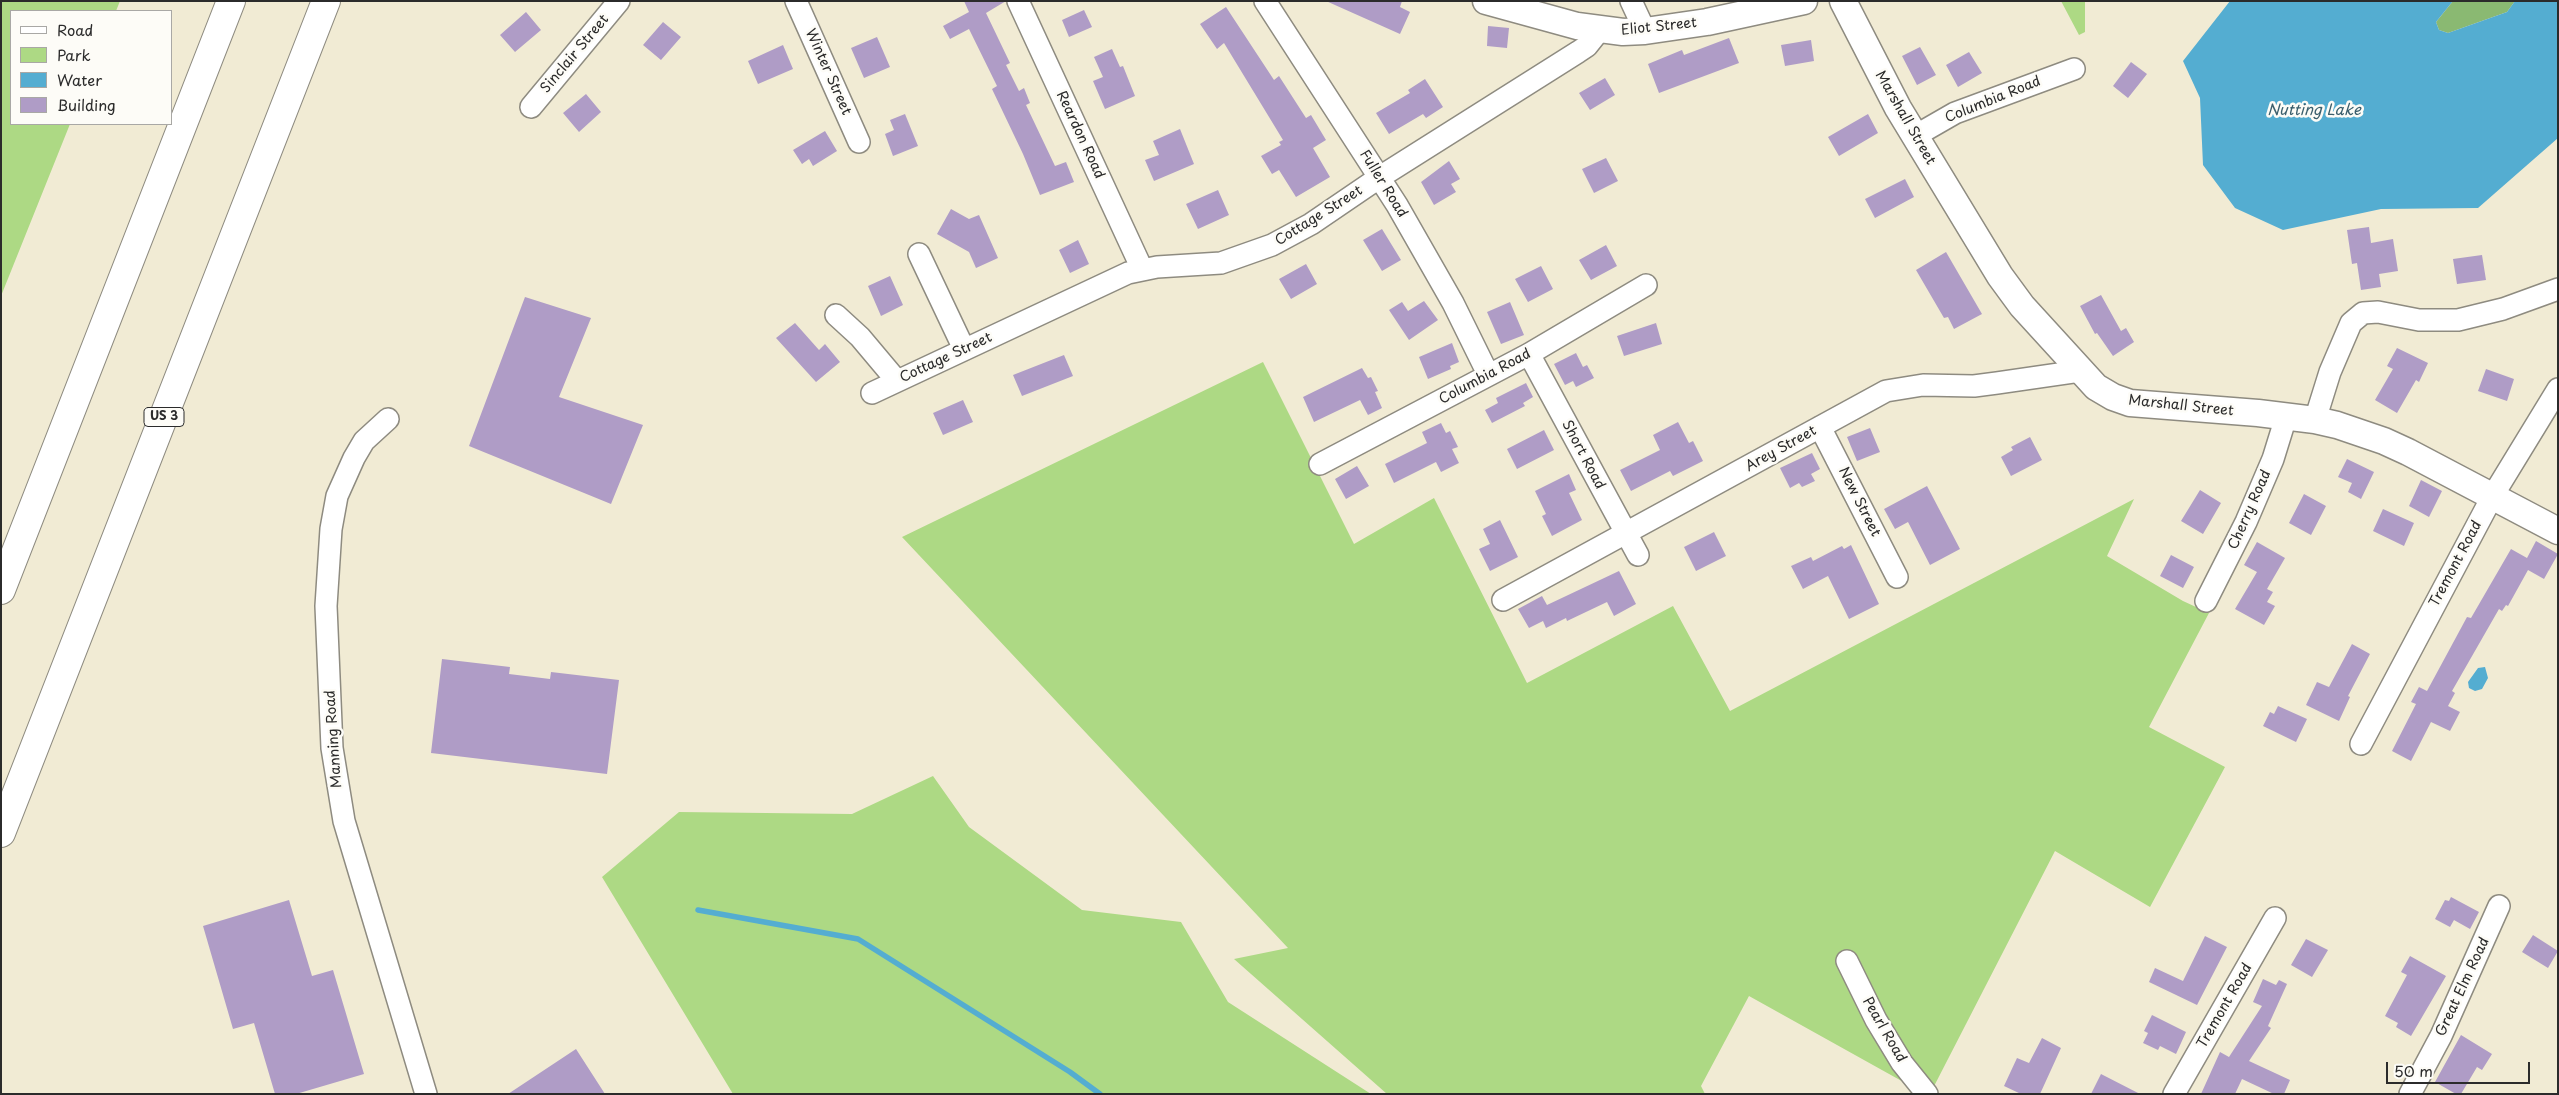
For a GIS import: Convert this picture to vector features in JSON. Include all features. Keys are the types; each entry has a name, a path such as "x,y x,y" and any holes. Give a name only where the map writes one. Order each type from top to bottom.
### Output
{"highway":[{"path":"1,590 231,1"},
{"name":"US 3","path":"1,833 326,1"}],"street":[{"name":"Sinclair Street","path":"531,107 619,1"},
{"name":"Winter Street","path":"796,1 859,142"},
{"name":"Reardon Road","path":"1018,1 1142,269"},
{"name":"Fuller Road","path":"1265,1 1380,177 1453,303 1488,374"},
{"name":"Eliot Street","path":"1486,1 1599,31 1645,31 1707,22 1804,1"},
{"path":"1631,1 1645,31"},
{"name":"Marshall Street","path":"1843,1 1884,83 2010,291 2096,387 2113,397 2130,403 2315,420 2384,441 2558,531"},
{"name":"Cottage Street","path":"872,393 964,349 1142,269 1221,263 1257,252 1310,224 1380,177 1578,52 1587,46 1599,31"},
{"name":"Columbia Road","path":"1915,136 1955,113 2074,69"},
{"path":"918,254 964,349"},
{"name":"Columbia Road","path":"1320,464 1529,354 1646,285"},
{"path":"2315,420 2330,372 2352,323 2362,312 2378,312 2419,320 2458,320 2503,309 2558,289"},
{"path":"836,316 860,337 897,382"},
{"name":"Short Road","path":"1529,354 1638,555"},
{"name":"Arey Street","path":"1503,600 1869,399 1906,386 1974,386 2080,371"},
{"name":"Tremont Road","path":"2361,744 2492,497 2558,389"},
{"name":"Cherry Road","path":"2206,601 2246,522 2273,458 2286,417"},
{"name":"Manning Road","path":"388,419 364,441 354,458 337,496 331,529 326,606 332,748 344,820 426,1094"},
{"name":"New Street","path":"1820,427 1897,577"},
{"name":"Great Elm Road","path":"2410,1094 2441,1036 2499,906"},
{"name":"Tremont Road","path":"2174,1094 2276,918"},
{"name":"Pearl Road","path":"1848,961 1876,1020 1902,1063 1927,1094"}],"green space":[{"path":"1,1 120,1 116,10 10,10 10,125 70,125 1,296"},
{"path":"2061,1 2085,1 2085,32 2079,35"},
{"path":"2453,1 2515,1 2507,12 2448,33 2439,30 2436,22"},
{"path":"1263,362 1354,544 1434,498 1527,683 1673,606 1730,711 2134,499 2107,556 2183,601 2209,613 2149,727 2225,767 2150,907 2055,851 1930,1094 1925,1094 1749,996 1701,1086 1705,1094 1387,1094 1234,959 1288,948 902,537"},
{"path":"933,776 969,827 1082,910 1181,922 1228,1002 1371,1094 733,1094 602,877 679,812 852,814"}],"water":[{"name":"Nutting Lake","path":"2230,1 2453,1 2436,22 2439,30 2448,33 2507,12 2515,1 2558,1 2558,138 2478,208 2381,209 2283,230 2235,208 2203,165 2200,98 2183,61"},
{"path":"2485,667 2488,678 2482,689 2475,691 2469,688 2468,682 2478,668"}],"building":[{"path":"964,1 1006,1 986,13 1010,63 1006,65 1019,91 1024,88 1030,103 1026,105 1055,166 1066,162 1074,182 1040,195 992,89 997,86 969,29 950,39 943,26 969,12"},
{"path":"1326,1 1402,1 1400,7 1410,12 1400,34"},
{"path":"1226,7 1274,80 1279,76 1306,118 1311,115 1326,140 1313,148 1330,177 1296,197 1279,170 1272,174 1261,156 1281,145 1279,142 1283,140 1224,43 1217,49 1200,24"},
{"path":"1084,10 1092,27 1069,37 1062,20"},
{"path":"526,12 541,30 515,52 500,35"},
{"path":"663,22 681,37 661,60 643,45"},
{"path":"1488,26 1509,28 1507,48 1487,46"},
{"path":"877,37 890,67 864,78 851,48"},
{"path":"1729,38 1739,63 1659,93 1648,64 1682,50 1684,55"},
{"path":"1811,40 1814,61 1785,66 1781,45"},
{"path":"783,45 793,69 758,84 748,61"},
{"path":"1920,47 1936,75 1917,85 1902,56"},
{"path":"1112,49 1120,67 1123,66 1135,96 1105,109 1093,81 1103,77 1094,57"},
{"path":"1969,52 1982,73 1958,87 1946,65"},
{"path":"2131,62 2147,74 2128,98 2113,86"},
{"path":"1605,78 1615,95 1590,110 1579,93"},
{"path":"1425,79 1443,107 1426,118 1423,114 1389,134 1376,113 1410,93 1408,90"},
{"path":"586,94 601,112 579,132 563,113"},
{"path":"905,114 918,146 893,156 885,134 894,130 890,120"},
{"path":"1868,114 1878,133 1839,156 1828,137"},
{"path":"1180,129 1194,164 1154,181 1145,160 1159,155 1153,141"},
{"path":"825,131 837,151 813,166 809,159 802,164 793,150"},
{"path":"1606,158 1618,181 1594,193 1582,169"},
{"path":"1449,161 1460,179 1451,184 1456,192 1434,205 1421,182"},
{"path":"1905,179 1914,197 1875,218 1865,199"},
{"path":"1218,190 1229,215 1198,229 1186,204"},
{"path":"951,209 969,219 979,215 998,258 976,268 969,252 937,234"},
{"path":"2369,227 2371,243 2393,239 2398,271 2379,274 2381,287 2361,290 2357,263 2352,264 2347,230"},
{"path":"1382,229 1401,260 1382,271 1363,240"},
{"path":"1078,240 1089,264 1070,273 1059,250"},
{"path":"1606,245 1617,266 1591,280 1579,260"},
{"path":"1946,252 1982,314 1954,329 1948,317 1944,318 1916,270"},
{"path":"2482,255 2486,280 2457,284 2453,259"},
{"path":"1306,264 1317,284 1291,299 1279,279"},
{"path":"1541,266 1553,289 1528,302 1515,279"},
{"path":"890,276 903,305 881,316 868,286"},
{"path":"2101,295 2121,331 2126,328 2134,342 2113,356 2097,333 2095,334 2080,306"},
{"path":"525,297 591,318 559,397 643,425 611,504 469,446"},
{"path":"1424,301 1438,320 1409,340 1389,310 1402,302 1408,311"},
{"path":"1510,302 1524,335 1501,344 1487,312"},
{"path":"795,323 819,350 825,344 840,362 816,382 776,338"},
{"path":"1656,323 1662,344 1624,356 1617,336"},
{"path":"1452,343 1459,362 1450,366 1451,369 1428,379 1419,357"},
{"path":"2397,348 2428,363 2419,382 2416,380 2397,413 2375,400 2393,369 2387,366"},
{"path":"1576,353 1583,367 1587,365 1594,378 1576,387 1573,381 1565,385 1554,364"},
{"path":"1064,355 1073,376 1022,396 1013,375"},
{"path":"1362,368 1368,378 1371,377 1378,391 1375,392 1382,408 1368,415 1360,400 1314,422 1303,397"},
{"path":"2486,369 2514,379 2507,401 2478,391"},
{"path":"1526,383 1533,397 1523,403 1525,406 1492,423 1485,410 1498,403 1496,398"},
{"path":"963,400 973,422 943,435 933,413"},
{"path":"1678,422 1689,443 1693,441 1703,461 1673,476 1670,471 1631,491 1620,470 1660,450 1653,435"},
{"path":"1441,423 1446,433 1450,431 1458,447 1452,449 1459,463 1441,472 1436,462 1394,483 1385,464 1427,443 1422,432"},
{"path":"1870,428 1880,452 1857,461 1847,437"},
{"path":"1544,430 1554,450 1517,469 1507,449"},
{"path":"2030,437 2042,460 2011,476 2001,457 2013,450 2011,447"},
{"path":"1812,453 1820,469 1811,474 1815,481 1802,487 1799,483 1790,488 1780,468"},
{"path":"2347,459 2374,472 2361,499 2348,492 2352,483 2338,477"},
{"path":"1357,466 1369,486 1346,499 1335,479"},
{"path":"1569,474 1576,490 1569,493 1582,520 1552,536 1542,516 1546,514 1535,491"},
{"path":"2421,480 2442,491 2429,517 2409,506"},
{"path":"1927,486 1960,549 1930,565 1908,522 1895,529 1884,509"},
{"path":"2200,490 2221,503 2203,534 2181,521"},
{"path":"2304,494 2326,506 2311,535 2289,523"},
{"path":"2383,509 2414,523 2404,546 2373,531"},
{"path":"1500,520 1518,557 1490,571 1479,549 1490,544 1483,529"},
{"path":"1714,532 1726,556 1696,571 1684,547"},
{"path":"2536,541 2558,554 2544,579 2528,570 2508,606 2506,605 2502,611 2499,609 2452,691 2455,693 2448,706 2460,712 2450,731 2431,722 2411,761 2392,751 2416,704 2411,702 2419,687 2427,691 2467,617 2471,618 2511,549 2527,558"},
{"path":"2257,542 2285,558 2267,589 2273,592 2267,602 2275,606 2264,625 2235,609 2257,572 2244,565"},
{"path":"1851,545 1879,604 1849,619 1828,576 1803,589 1791,566 1811,557 1813,561 1842,546 1844,549"},
{"path":"2171,555 2194,567 2183,588 2160,576"},
{"path":"1619,571 1636,604 1614,616 1607,602 1567,621 1566,618 1546,628 1543,621 1529,628 1518,609 1542,596 1547,605"},
{"path":"2352,644 2370,654 2348,696 2350,697 2339,721 2306,705 2317,682 2329,687"},
{"path":"442,659 510,667 509,674 550,679 551,672 619,680 607,774 431,753"},
{"path":"2278,706 2307,719 2296,742 2263,726 2270,712 2274,714"},
{"path":"2451,897 2479,912 2470,929 2454,920 2450,927 2435,919 2445,900 2449,901"},
{"path":"289,900 312,976 333,970 364,1074 296,1094 275,1094 254,1023 233,1029 203,926"},
{"path":"2533,935 2558,951 2548,968 2522,952"},
{"path":"2205,936 2227,947 2197,1005 2149,982 2155,968 2183,981"},
{"path":"2306,939 2328,950 2312,977 2291,965"},
{"path":"2410,956 2446,976 2411,1036 2396,1027 2398,1023 2385,1016 2407,975 2401,972"},
{"path":"2263,979 2276,985 2279,980 2287,984 2268,1026 2271,1028 2249,1061 2290,1080 2284,1094 2274,1094 2242,1079 2235,1094 2201,1094 2220,1052 2229,1057 2262,1006 2253,1002"},
{"path":"2152,1015 2186,1032 2176,1054 2160,1046 2158,1050 2143,1043 2148,1033 2144,1031"},
{"path":"2461,1035 2492,1054 2482,1070 2477,1067 2461,1094 2456,1094 2435,1082"},
{"path":"2042,1038 2061,1048 2040,1094 2021,1094 2004,1086 2017,1058 2029,1063"},
{"path":"576,1049 605,1094 508,1094"},
{"path":"2101,1074 2140,1094 2091,1094"}],"waterway":[{"path":"698,910 858,939 1070,1072 1100,1094"}]}
